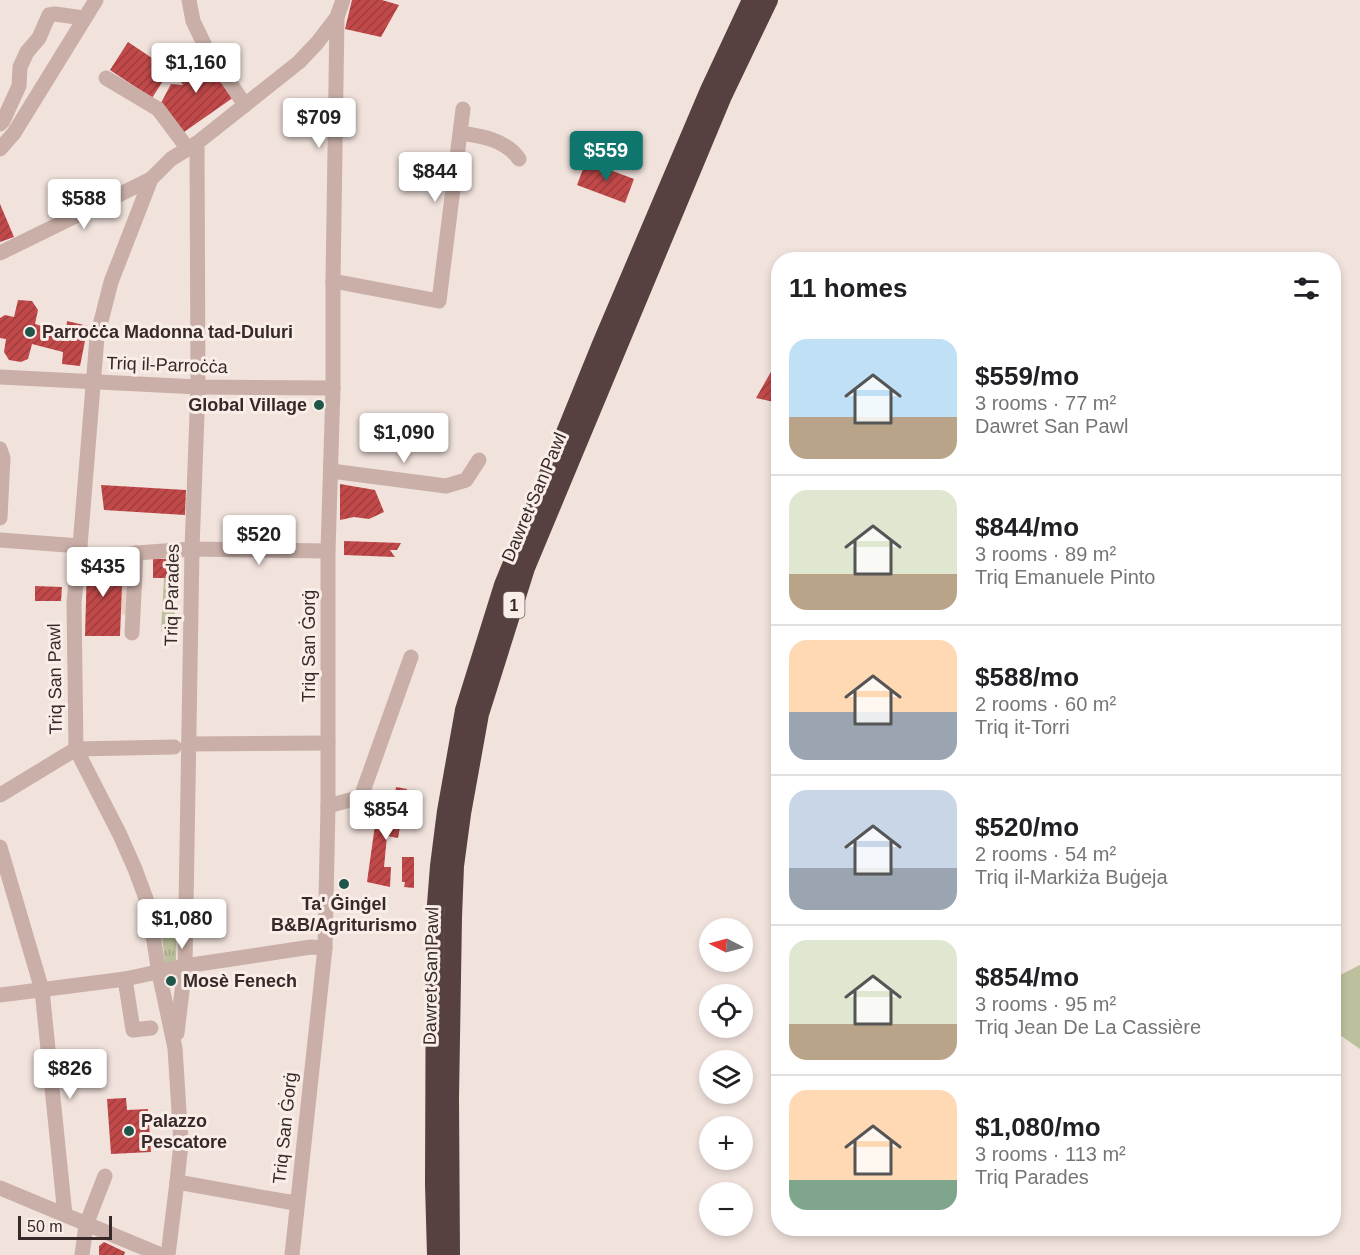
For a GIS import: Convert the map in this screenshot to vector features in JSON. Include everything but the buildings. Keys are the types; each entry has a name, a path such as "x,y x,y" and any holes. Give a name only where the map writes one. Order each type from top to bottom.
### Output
{"highway":[{"name":"Dawret San Pawl","path":"436,1255 435,917 446,811 464,710 503,585 601,344 709,90 751,0"},
{"name":"Dawret San Pawl","path":"451,1255 450,1098 455,866 480,714 526,568 723,96 769,0"}],"street":[{"path":"0,149 14,133 96,0"},
{"path":"189,0 193,21 205,46 245,105"},
{"name":"Triq San Pawl","path":"168,1255 181,1143 175,1048 159,973 148,904 120,835 76,749 74,602 97,337 111,282 151,179 171,159 193,146 299,62 317,43 340,5"},
{"name":"Triq San Ġorġ","path":"292,1255 325,948 328,806 328,551 340,5"},
{"path":"0,124 19,86 20,67 27,52 39,38 49,15 84,18"},
{"path":"106,78 158,109 193,146"},
{"path":"333,281 439,301 464,109"},
{"path":"461,133 486,137 514,152 519,159"},
{"name":"Triq Parades","path":"175,1048 185,966 181,746 198,387 193,146"},
{"path":"0,253 151,179"},
{"name":"Triq il-Parroċċa","path":"0,377 198,387 333,388"},
{"path":"0,449 3,458 0,518"},
{"path":"331,471 446,486 466,480 479,460"},
{"path":"0,540 116,557 136,553 192,549 328,551"},
{"path":"132,633 136,553"},
{"path":"328,806 361,796 411,657"},
{"path":"0,795 76,749 328,743"},
{"path":"0,848 42,990 65,1215"},
{"path":"0,995 125,980 185,966 311,947 325,948"},
{"path":"125,980 133,1030 151,1028"},
{"path":"82,1255 86,1224 105,1176"},
{"path":"177,1182 289,1202 297,1201"},
{"path":"0,1188 161,1255"}],"green space":[{"path":"153,559 178,559 174,631 161,631 164,578 153,578"},
{"path":"155,901 177,901 176,962 165,963 159,909"},
{"path":"1360,965 1360,1049 1341,1036 1341,974"}],"shaded area":[{"path":"118,563 131,563 129,615 121,614 122,586"}],"place":[{"name":"Parroċċa Madonna tad-Duluri","path":"30,332"},
{"name":"Global Village","path":"319,405"},
{"name":"Ta' Ġinġel B&B/Agriturismo","path":"344,884"},
{"name":"Mosè Fenech","path":"171,981"},
{"name":"Palazzo Pescatore","path":"129,1131"}]}
